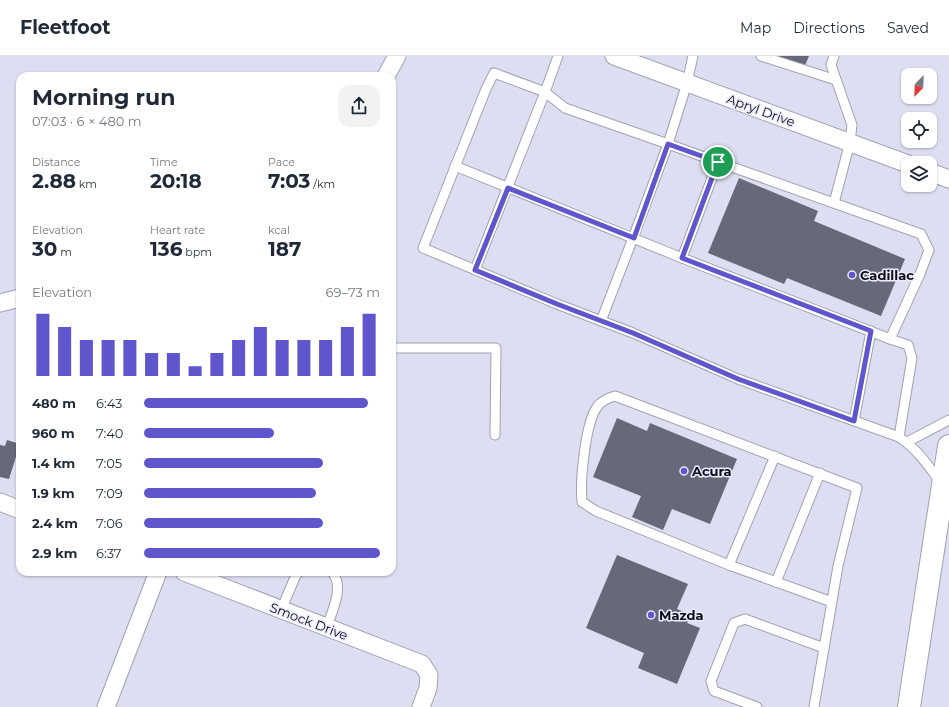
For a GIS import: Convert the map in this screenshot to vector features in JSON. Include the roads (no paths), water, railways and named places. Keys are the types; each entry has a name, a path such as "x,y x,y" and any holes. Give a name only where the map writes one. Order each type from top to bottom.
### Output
{"main road":[{"path":"909,707 949,446"}],"street":[{"path":"388,72 396,56"},
{"name":"Apryl Drive","path":"614,56 901,161"},
{"path":"937,175 949,179"},
{"path":"0,303 16,299"},
{"path":"0,502 16,508"},
{"path":"106,707 156,576"},
{"name":"Smock Drive","path":"194,576 422,664 429,675 428,688 421,707"}],"lane":[{"path":"475,270 558,56"},
{"path":"601,321 634,238 668,144 694,56"},
{"path":"761,56 836,80"},
{"path":"834,56 831,65 852,125 850,142 834,203"},
{"path":"890,339 920,274 929,250 921,234 565,108 545,92 494,73 486,88 422,248 647,339 738,379 899,438 907,442 921,455 943,486"},
{"path":"682,258 718,162"},
{"path":"455,166 682,258 908,345 912,358 899,438"},
{"path":"854,421 871,331"},
{"path":"396,348 496,348 495,435"},
{"path":"814,707 832,602 838,566 857,488 615,396 607,398 598,405 592,415 588,432 581,490 582,502 596,511 729,565 832,602"},
{"path":"907,442 949,420"},
{"path":"729,565 775,456"},
{"path":"776,582 820,474"},
{"path":"281,610 296,576"},
{"path":"327,627 339,588 338,580 335,576"},
{"path":"757,707 714,691 711,682 734,623 745,619 824,648"}],"place":[{"name":"Cadillac","path":"852,275"},
{"name":"Acura","path":"684,471"},
{"name":"Mazda","path":"651,615"}]}
